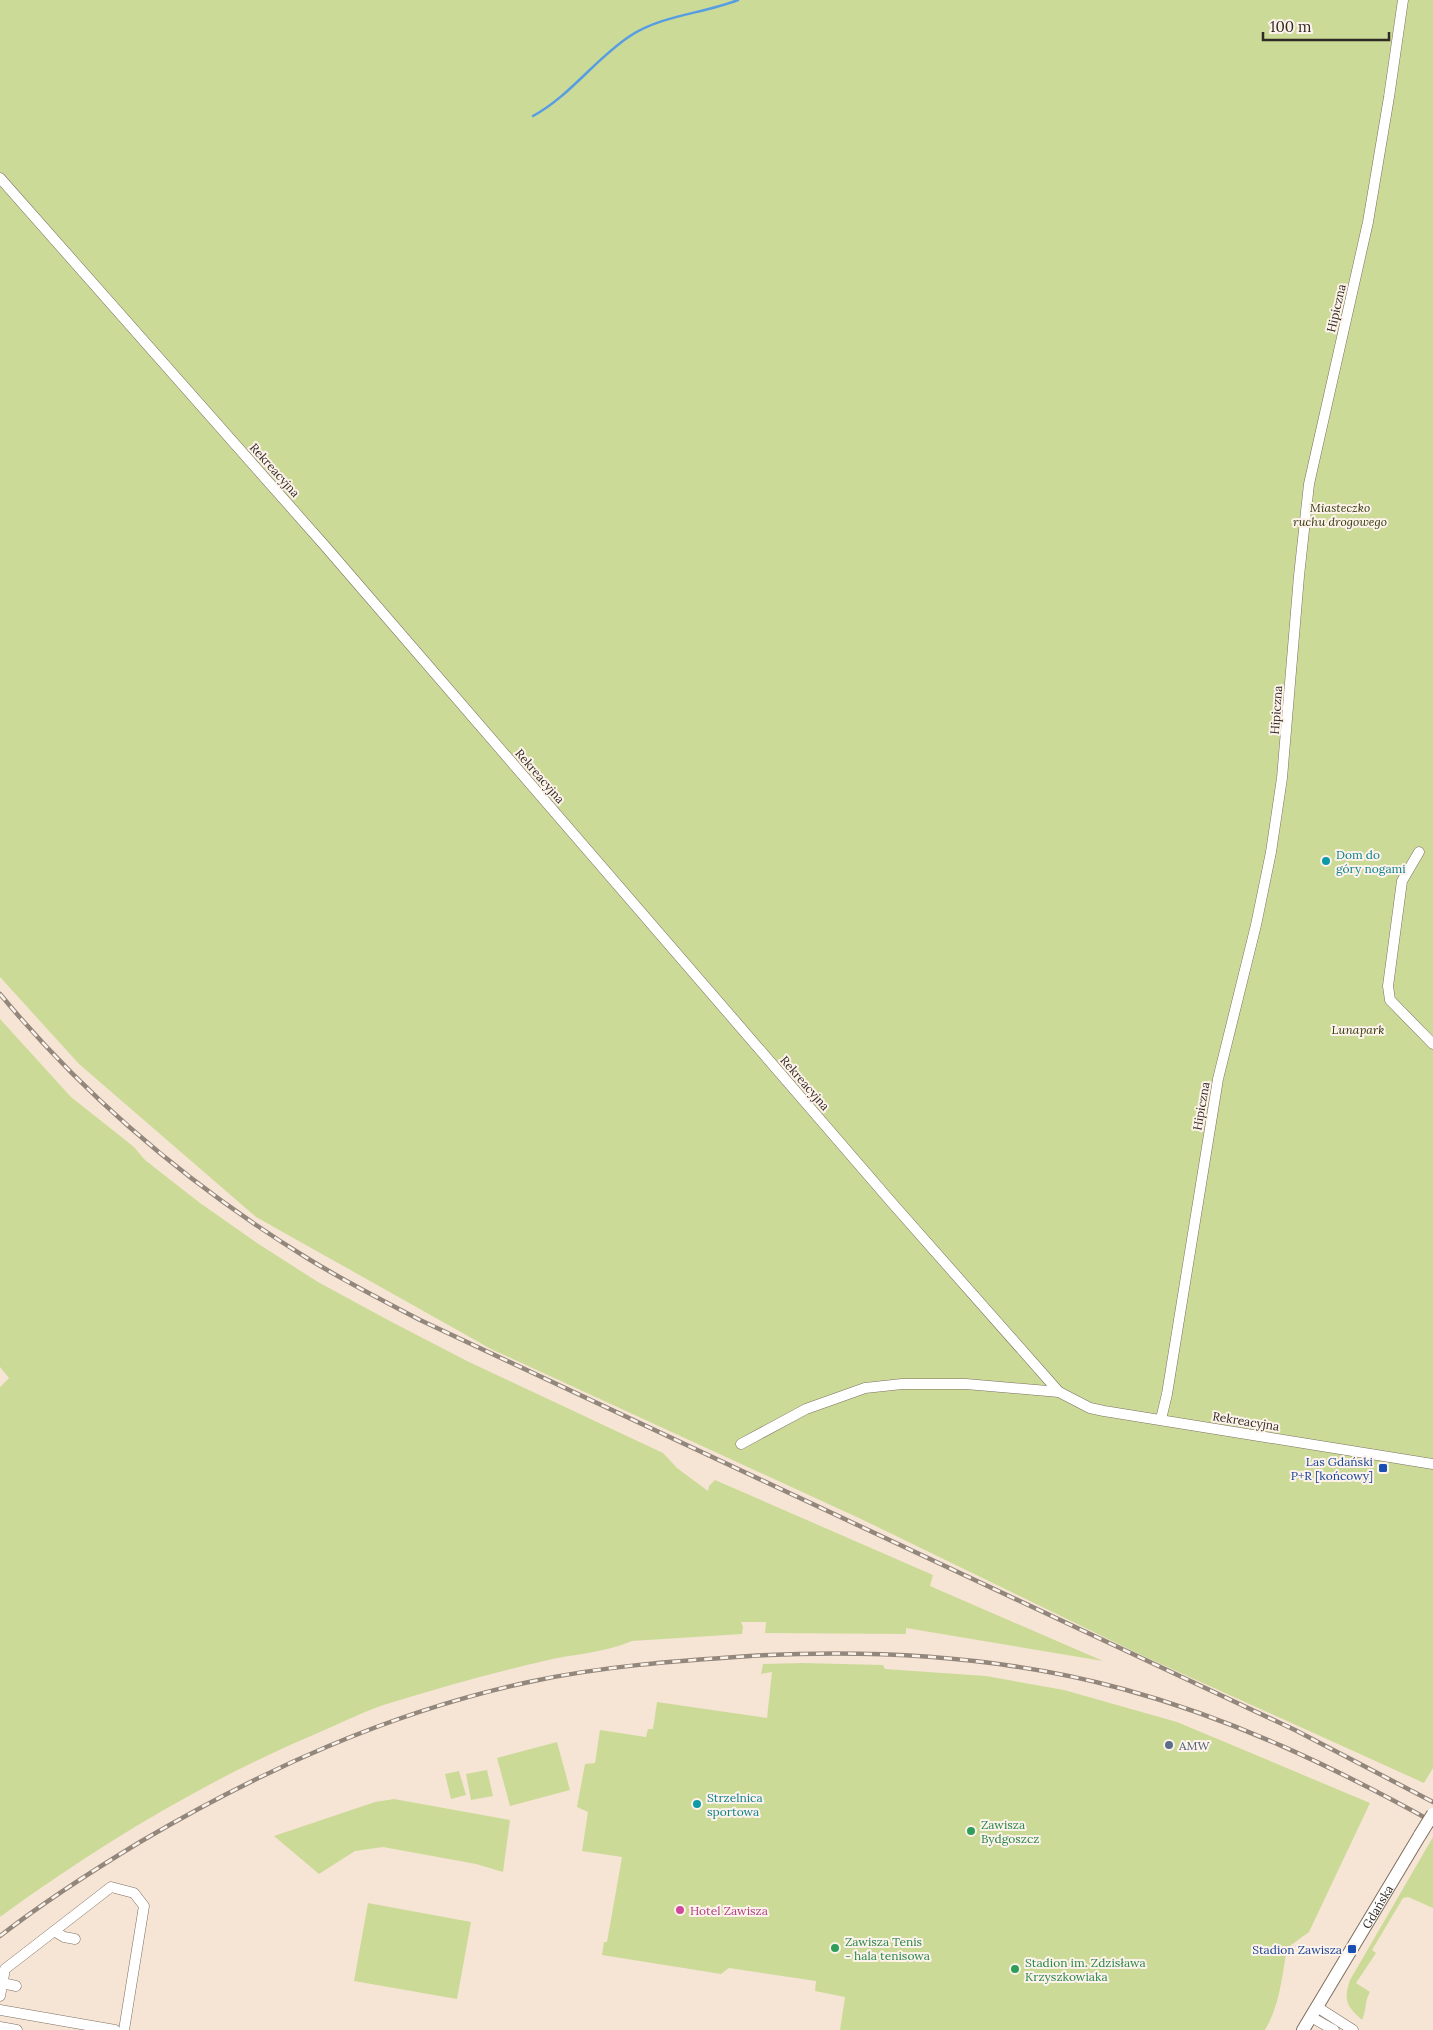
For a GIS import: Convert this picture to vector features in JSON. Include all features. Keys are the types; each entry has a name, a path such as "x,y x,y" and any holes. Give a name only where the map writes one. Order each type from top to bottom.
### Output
{"main road":[{"name":"Gdańska","path":"1303,2030 1433,1814"}],"street":[{"name":"Hipiczna","path":"1161,1419 1167,1394 1218,1079 1252,940 1271,852 1282,778 1299,576 1309,484 1368,222 1389,97 1402,0"},
{"name":"Rekreacyjna","path":"0,178 325,546 886,1197 1059,1392 1090,1408 1433,1464"},
{"path":"1419,852 1402,881 1388,986 1390,1000 1433,1044"},
{"name":"Rekreacyjna","path":"741,1444 806,1409 865,1388 902,1384 966,1384 1059,1392"},
{"path":"0,1996 5,1968 111,1887 134,1893 144,1906 124,2030"},
{"path":"54,1931 64,1937 75,1940"},
{"path":"2,1984 16,1986"},
{"path":"0,2010 115,2030"},
{"path":"1314,2012 1352,2029"},
{"path":"1314,2012 1334,2030"},
{"path":"0,2027 17,2030"}],"green space":[{"path":"0,0 1433,0 1433,1768 1424,1783 1141,1655 861,1519 491,1349 256,1217 79,1064 0,977"},
{"path":"0,1019 71,1097 134,1147 145,1160 200,1203 257,1243 318,1282 467,1361 663,1453 677,1468 708,1491 709,1486 715,1480 933,1575 930,1586 1103,1661 906,1628 906,1634 765,1633 766,1622 741,1622 743,1627 742,1634 632,1641 599,1651 505,1670 381,1706 355,1716 236,1771 195,1792 115,1839 0,1917 0,1387 9,1378 0,1367"},
{"name":"Zawisza Bydgoszcz","path":"763,1664 883,1665 885,1669 986,1676 1064,1690 1177,1722 1370,1803 1309,1932 1287,1948 1277,2000 1265,2030 840,2030 845,1997 815,1991 816,1981 729,1968 721,1974 602,1955 604,1942 607,1942 622,1857 582,1851 588,1812 577,1807 585,1764 595,1763 600,1730 646,1737 648,1729 653,1729 657,1702 767,1718 772,1672 761,1674"},
{"path":"557,1742 570,1790 510,1806 497,1758"},
{"path":"487,1770 493,1796 471,1800 466,1774"},
{"path":"459,1771 466,1795 451,1799 445,1774"},
{"path":"394,1799 510,1820 503,1872 476,1864 383,1847 355,1851 319,1874 274,1836 375,1802"},
{"path":"1433,1837 1433,1908 1408,1897 1403,1898 1372,1950 1376,1953 1356,1983 1370,1992 1362,2020 1348,2003 1347,1993 1350,1980"},
{"path":"368,1903 471,1922 457,1999 354,1981"}],"waterway":[{"path":"533,116 571,88 617,45 642,29 655,23 738,0"}],"railway":[{"path":"0,994 33,1032 105,1105 182,1171 264,1231 335,1275 420,1320 1295,1730 1433,1802"},
{"path":"0,1936 68,1887 140,1842 233,1791 328,1746 427,1710 529,1682 611,1668 695,1660 797,1654 891,1655 985,1662 1077,1678 1164,1701 1243,1730 1358,1782 1433,1822"}],"place":[{"name":"Dom do góry nogami","path":"1326,861"},
{"name":"Las Gdański P+R [końcowy]","path":"1383,1468"},
{"name":"AMW","path":"1169,1745"},
{"name":"Strzelnica sportowa","path":"697,1804"},
{"name":"Zawisza Bydgoszcz","path":"971,1831"},
{"name":"Hotel Zawisza","path":"680,1910"},
{"name":"Zawisza Tenis - hala tenisowa","path":"835,1948"},
{"name":"Stadion Zawisza","path":"1352,1949"},
{"name":"Stadion im. Zdzisława Krzyszkowiaka","path":"1015,1969"}],"park label":[{"name":"Miasteczko ruchu drogowego","path":"1340,514"},
{"name":"Lunapark","path":"1358,1029"}]}
